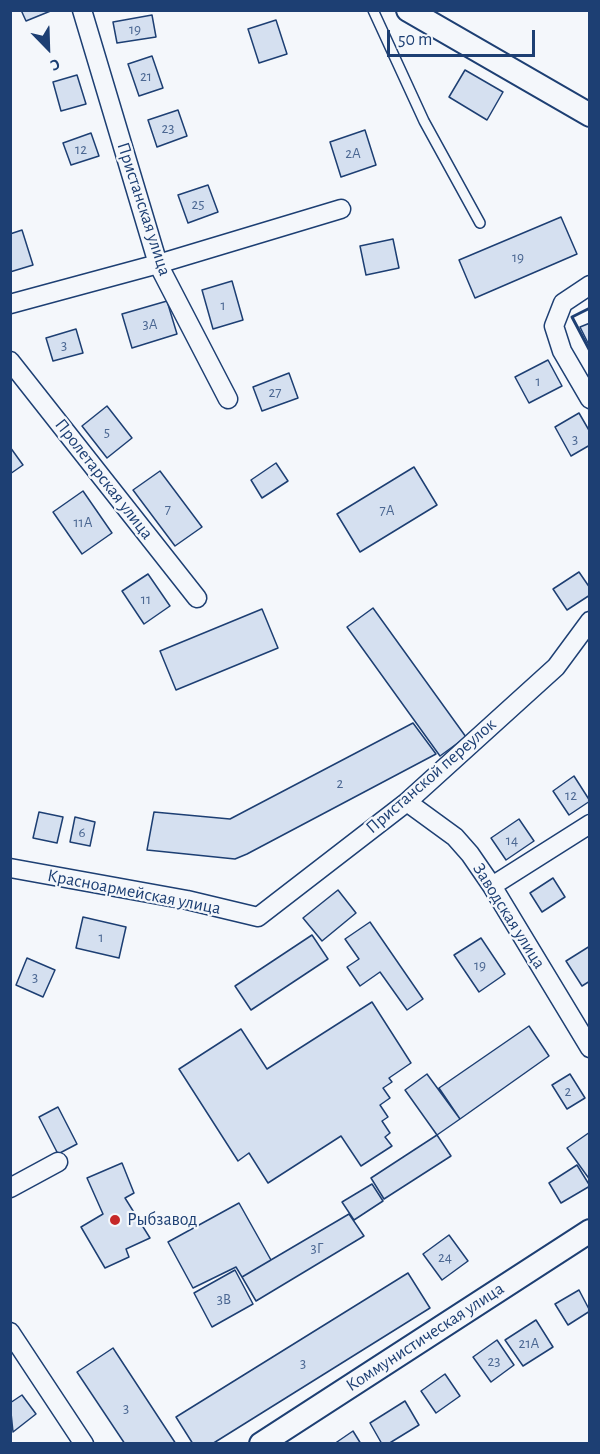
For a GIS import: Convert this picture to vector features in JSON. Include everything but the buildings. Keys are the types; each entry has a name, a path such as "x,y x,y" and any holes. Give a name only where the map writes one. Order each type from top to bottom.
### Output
{"street":[{"name":"Пристанская улица","path":"82,10 158,264 228,399"},
{"path":"408,10 590,115"},
{"path":"10,304 158,264 341,209"},
{"path":"590,285 563,303 554,326 562,351 590,399"},
{"name":"Пролетарская улица","path":"10,361 197,598"},
{"name":"Пристанской переулок","path":"258,916 406,802 556,667 590,621"},
{"name":"Заводская улица","path":"406,802 455,837 492,886 590,1048"},
{"path":"492,886 590,824"},
{"name":"Красноармейская улица","path":"10,868 187,900 258,916"},
{"path":"10,1188 58,1162"},
{"name":"Коммунистическая улица","path":"261,1443 590,1231"},
{"path":"10,1332 84,1443"}],"lane":[{"path":"373,10 424,121 480,223"}],"wall":[{"path":"590,308 572,317 590,351"}],"place":[{"name":"Рыбзавод","path":"115,1220"}]}
